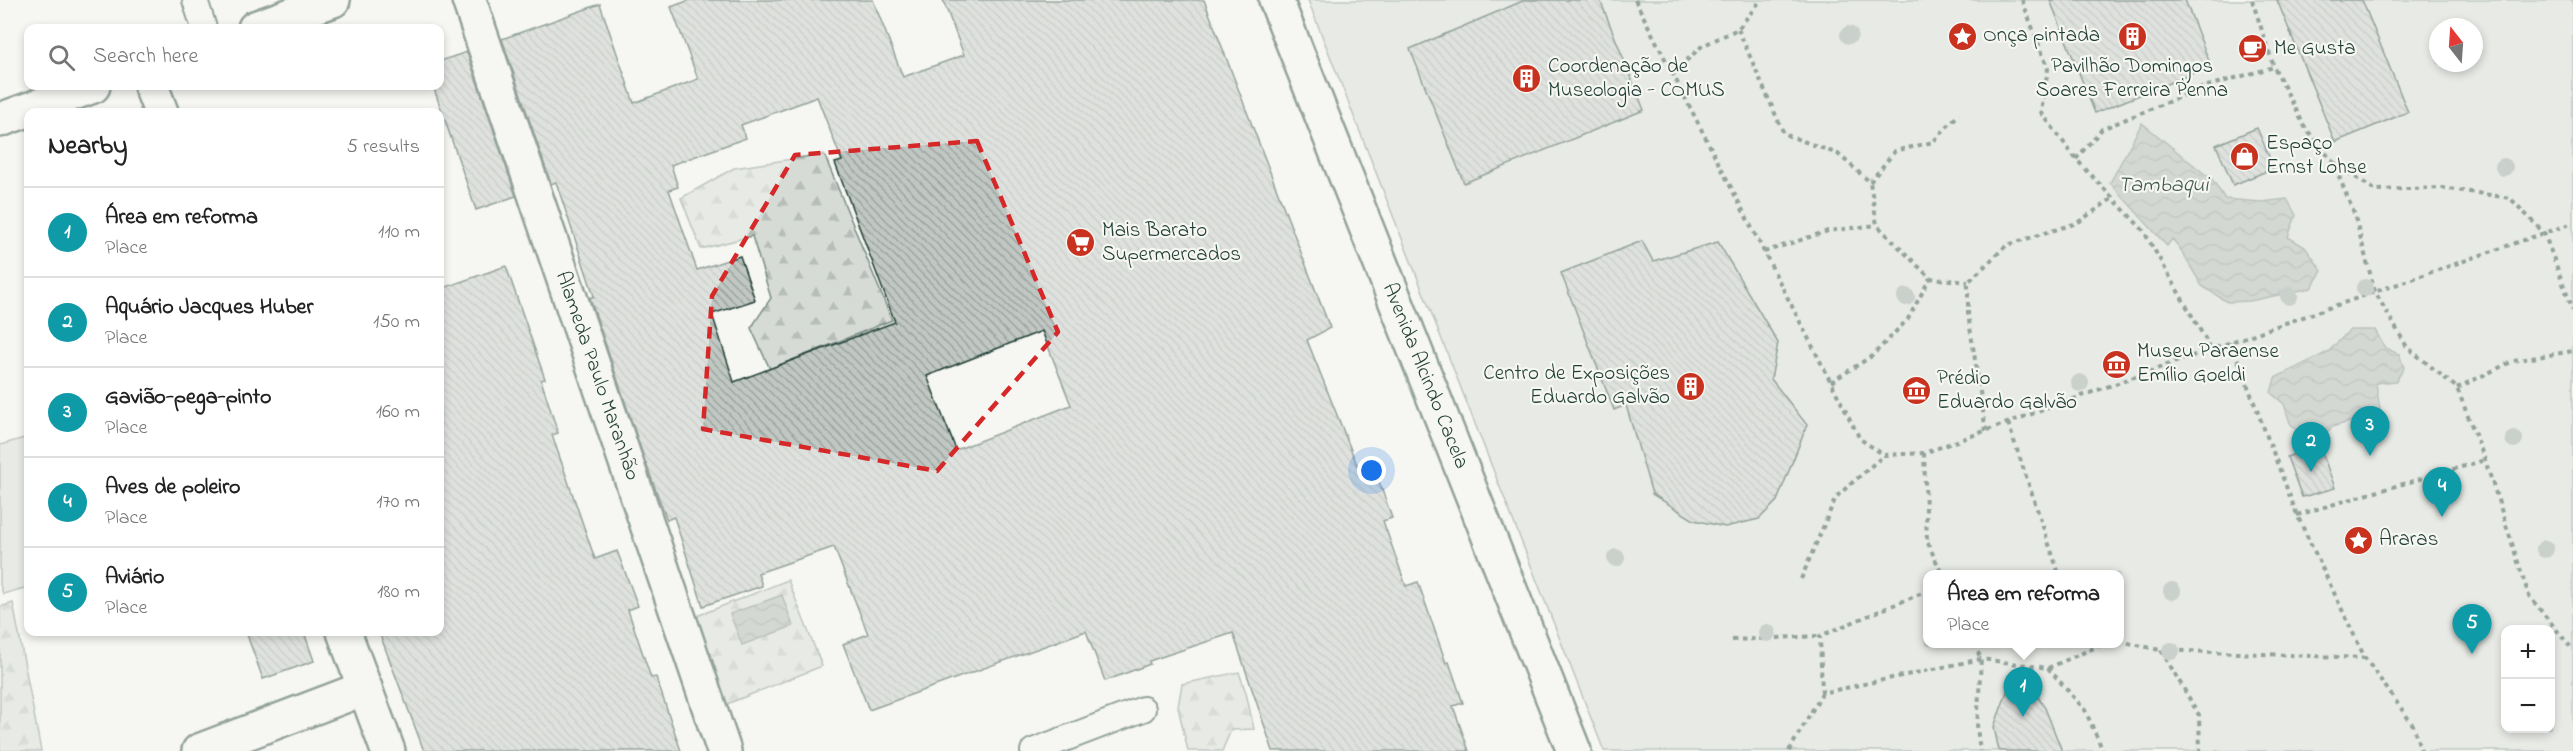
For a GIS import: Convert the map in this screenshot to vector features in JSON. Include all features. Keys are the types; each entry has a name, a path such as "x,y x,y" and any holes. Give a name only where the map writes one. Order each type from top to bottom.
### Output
{"street":[{"path":"266,24 331,0"},
{"name":"Alameda Paulo Maranhão","path":"469,0 724,751"},
{"name":"Avenida Alcindo Cacela","path":"1276,0 1574,751"},
{"path":"33,108 82,90"},
{"path":"153,90 159,108"},
{"path":"0,120 24,111"},
{"path":"345,636 388,751"},
{"path":"199,751 364,688"}],"lane":[{"path":"195,0 203,24"},
{"path":"1033,751 1143,709"}],"path":[{"path":"1635,0 1860,439 1884,455 1924,453 2231,342 2573,223"},
{"path":"1672,73 1702,46 1738,29 1761,0"},
{"path":"2022,0 2048,69 2041,112 2076,159 2143,230 2211,350"},
{"path":"2252,0 2274,68 2306,129 2332,162 2354,213 2375,292 2407,347 2457,388 2485,459 2529,596 2573,651"},
{"path":"1738,29 1784,134 1838,154 1870,182 1877,225 1930,278 1968,282"},
{"path":"2076,159 2102,129 2204,87 2274,68"},
{"path":"1870,182 1895,151 1933,142 1959,114"},
{"path":"2332,162 2375,190 2443,189 2510,198 2544,233 2573,310"},
{"path":"1986,431 1968,314 1968,282 2007,245 2077,223 2113,198"},
{"path":"1764,252 1828,231 1877,225"},
{"path":"1831,382 1872,356 1908,318 1930,278"},
{"path":"2231,342 2297,515 2365,658 2413,725 2421,751"},
{"path":"2457,388 2513,361 2573,351"},
{"path":"2008,423 2058,570"},
{"path":"1924,453 1928,541 1940,570"},
{"path":"1801,579 1836,497 1884,455"},
{"path":"2297,515 2485,459"},
{"path":"1732,640 1820,636 1923,593"},
{"path":"1789,751 1822,693 1820,636"},
{"path":"2124,642 2160,650 2365,658"},
{"path":"1976,648 1981,658 1977,728 1980,751"},
{"path":"1822,693 1981,658 2048,668 2094,648"},
{"path":"2160,650 2199,715 2200,751"},
{"path":"2048,668 2085,710 2103,751"}],"highlighted area":[{"path":"977,141 1058,332 937,471 703,429 712,296 795,155"}],"green space":[{"path":"1308,0 2573,0 2573,751 1604,751"},
{"path":"824,154 892,320 770,369 751,328 771,298 752,236 701,249 681,198 734,168"},
{"path":"24,438 24,588 3,594 0,585 0,445"},
{"path":"788,580 822,666 727,704 697,616"},
{"path":"13,603 41,751 0,751 0,607"},
{"path":"1239,672 1254,729 1231,730 1222,751 1188,751 1178,707 1182,684"}],"water":[{"name":"Tambaqui","path":"2142,123 2210,176 2225,199 2261,202 2287,199 2296,215 2288,237 2305,247 2322,271 2311,288 2250,301 2227,302 2202,286 2172,239 2167,246 2110,183"},
{"path":"2350,330 2375,330 2385,348 2399,354 2404,368 2396,381 2376,383 2380,410 2368,417 2335,426 2321,436 2301,436 2290,423 2284,404 2271,393 2275,378 2328,352"},
{"path":"782,595 793,626 742,645 730,614"}],"building":[{"path":"690,0 873,0 903,77 964,55 943,0 1204,0 1330,328 1307,340 1357,465 1371,459 1392,518 1383,521 1406,586 1418,582 1446,663 1449,662 1463,703 1453,706 1469,751 1273,751 1233,633 1149,661 1150,664 1105,681 1086,631 869,710 843,644 868,634 834,547 758,573 762,586 703,606 674,517 667,520 645,461 590,298 594,296 556,182 551,184 502,39 600,4 634,103 698,79 671,7","holes":["817,97 842,161 835,163 895,322 734,382 712,314 755,300 740,256 697,270 669,190 678,187 671,165 746,138 741,125","1042,331 1071,405 956,450 927,376"]},
{"name":"Coordenação de Museologia - COMUS","path":"1525,0 1600,0 1644,110 1464,183 1410,49"},
{"name":"Pavilhão Domingos Soares Ferreira Penna","path":"2050,0 2185,0 2211,66 2095,113"},
{"path":"2277,0 2362,0 2408,112 2335,142"},
{"path":"467,52 516,196 476,210 444,118 444,108 441,108 434,90 444,90 444,60"},
{"name":"Espaço Ernst Lohse","path":"2257,128 2274,168 2233,185 2216,145"},
{"name":"Centro de Exposições Eduardo Galvão","path":"1642,241 1653,261 1718,242 1778,343 1771,379 1807,425 1777,501 1759,519 1725,527 1694,520 1652,494 1626,405 1614,410 1561,273"},
{"path":"506,266 545,379 541,380 558,433 552,435 595,559 617,551 638,606 628,610 651,678 656,677 681,751 424,751 381,636 444,636 444,288"},
{"path":"2319,444 2335,488 2302,497 2287,457"},
{"path":"247,636 305,636 314,661 263,679"},
{"path":"2008,689 2033,689 2045,708 2062,751 1999,751 1994,727"}],"place":[{"name":"Onça pintada","path":"1962,36"},
{"name":"Pavilhão Domingos Soares Ferreira Penna","path":"2132,36"},
{"name":"Me Gusta","path":"2253,49"},
{"name":"Coordenação de Museologia - COMUS","path":"1527,79"},
{"name":"Espaço Ernst Lohse","path":"2245,156"},
{"name":"Mais Barato Supermercados","path":"1081,243"},
{"name":"Museu Paraense Emílio Goeldi","path":"2116,364"},
{"name":"Centro de Exposições Eduardo Galvão","path":"1691,386"},
{"name":"Prédio Eduardo Galvão","path":"1916,391"},
{"name":"Gavião-pega-pinto","path":"2370,456"},
{"name":"Aquário Jacques Huber","path":"2311,472"},
{"name":"Aves de poleiro","path":"2442,517"},
{"name":"Araras","path":"2358,540"},
{"name":"Aviário","path":"2472,654"},
{"name":"Área em reforma","path":"2023,717"}]}
